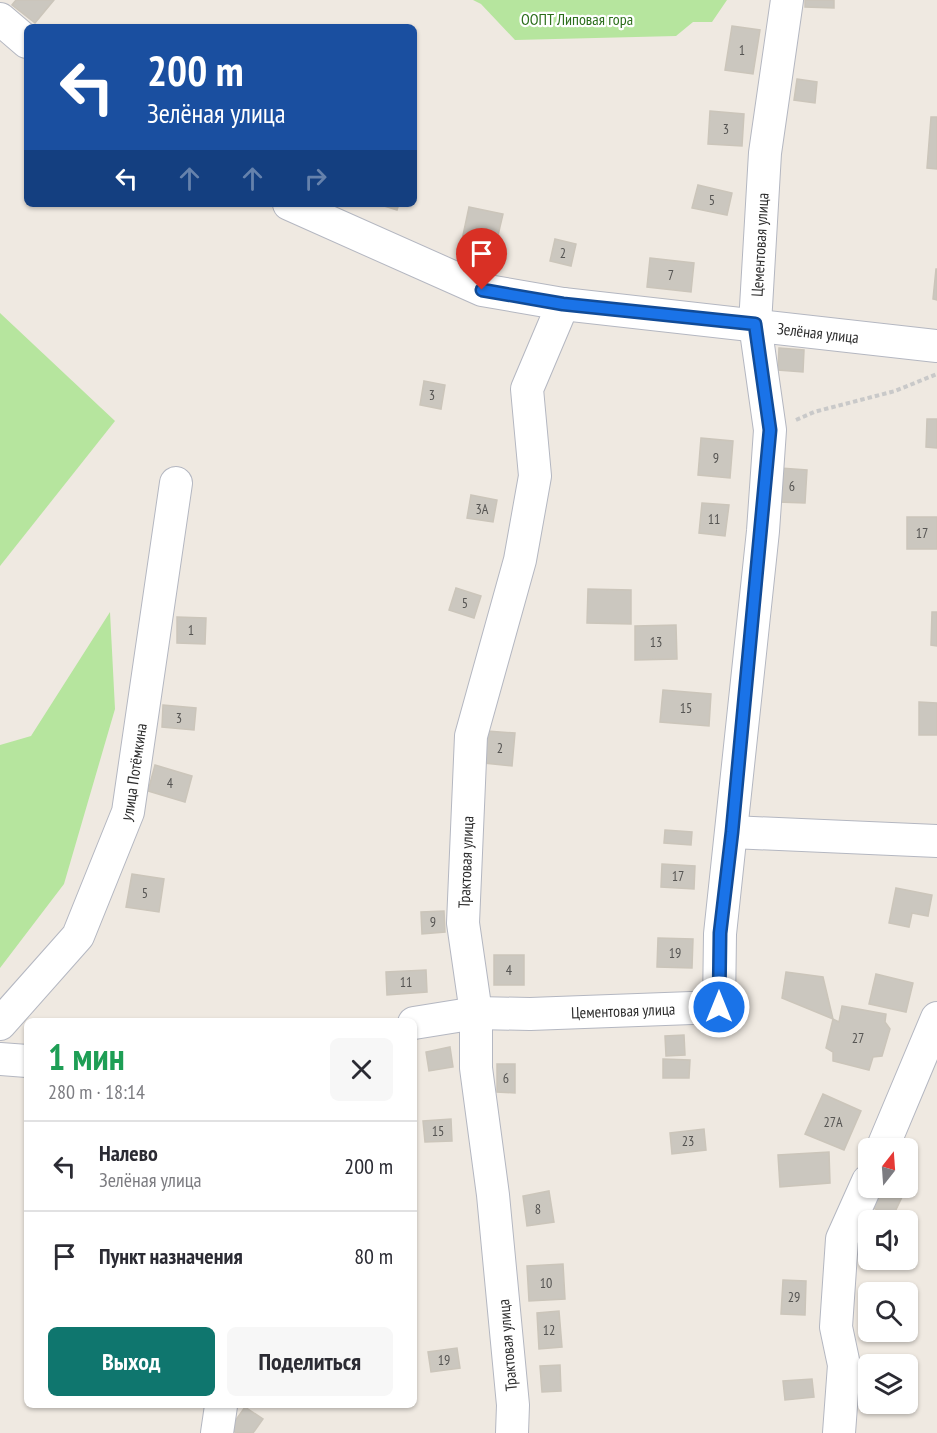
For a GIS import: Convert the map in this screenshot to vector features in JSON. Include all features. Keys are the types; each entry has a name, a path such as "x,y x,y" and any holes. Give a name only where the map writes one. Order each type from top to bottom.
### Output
{"street":[{"name":"Цементовая улица","path":"417,1023 476,1013 530,1014 719,1007 720,933 732,832 770,430 755,324 765,153 788,0"},
{"path":"0,19 24,39"},
{"name":"Зелёная улица","path":"296,207 482,290 563,304 937,346"},
{"name":"Трактовая улица","path":"512,1433 513,1405 494,1207 476,1068 476,1013 463,923 471,736 519,560 535,476 526,389 563,304"},
{"name":"улица Потёмкина","path":"0,1024 78,936 128,812 176,483"},
{"path":"732,832 937,841"},
{"path":"887,1138 937,1018"},
{"path":"0,1059 24,1061"},
{"path":"839,1433 844,1365 836,1327 842,1239 860,1198"},
{"path":"217,1433 221,1408"}],"path":[{"path":"770,430 814,412 895,392 937,374"}],"green space":[{"name":"ООПТ Липовая гора","path":"473,0 727,0 712,22 693,22 676,36 515,40 481,4"},
{"path":"0,313 115,421 0,566"},
{"path":"110,612 115,709 64,884 0,968 0,745 31,736"}],"building":[{"path":"16,0 54,0 35,23 12,5"},
{"path":"805,0 834,0 834,8 805,7"},
{"path":"732,26 760,30 753,74 725,70"},
{"path":"797,79 817,82 815,103 794,100"},
{"path":"710,111 744,114 742,146 708,144"},
{"path":"931,117 937,117 937,169 927,168"},
{"path":"698,185 732,193 727,215 692,208"},
{"path":"469,207 503,214 495,248 462,240"},
{"path":"555,239 576,244 571,266 550,261"},
{"path":"650,258 694,263 691,292 647,287"},
{"path":"937,269 937,300 933,299"},
{"path":"779,348 804,350 803,372 778,370"},
{"path":"424,381 445,385 441,409 420,405"},
{"path":"927,419 937,419 937,448 926,447"},
{"path":"701,438 733,441 730,478 698,475"},
{"path":"780,468 807,470 805,503 778,502"},
{"path":"471,495 497,500 493,522 467,518"},
{"path":"702,503 729,505 725,536 699,533"},
{"path":"907,517 937,517 937,549 907,549"},
{"path":"456,588 481,596 474,618 449,610"},
{"path":"588,589 631,590 631,624 587,623"},
{"path":"932,612 937,612 937,646 931,645"},
{"path":"177,617 206,618 205,644 177,643"},
{"path":"676,625 677,659 635,660 635,626"},
{"path":"663,690 711,694 709,726 660,722"},
{"path":"919,702 937,703 937,735 919,735"},
{"path":"163,705 196,708 194,730 162,727"},
{"path":"487,731 515,733 512,766 484,763"},
{"path":"155,765 192,776 185,802 148,791"},
{"path":"665,830 692,832 691,845 664,843"},
{"path":"662,864 695,866 694,889 661,887"},
{"path":"132,874 164,879 159,912 126,907"},
{"path":"896,888 932,895 928,916 912,913 909,927 889,923"},
{"path":"444,911 445,932 422,934 421,912"},
{"path":"658,938 693,939 692,968 657,967"},
{"path":"494,955 524,955 524,985 494,985"},
{"path":"426,970 427,992 387,995 386,972"},
{"path":"786,972 823,977 833,1019 782,998"},
{"path":"876,974 913,983 906,1012 869,1004"},
{"path":"842,1006 886,1014 885,1022 890,1029 882,1056 873,1057 869,1070 833,1061 833,1052 826,1048 833,1019 839,1022"},
{"path":"684,1035 685,1055 666,1056 665,1036"},
{"path":"450,1047 453,1067 429,1071 426,1052"},
{"path":"663,1059 690,1060 689,1078 663,1078"},
{"path":"497,1064 515,1064 515,1093 497,1092"},
{"path":"823,1094 861,1111 844,1150 805,1134"},
{"path":"451,1119 452,1141 425,1142 423,1121"},
{"path":"704,1129 706,1150 672,1154 670,1133"},
{"path":"829,1152 830,1183 780,1187 778,1155"},
{"path":"549,1191 554,1222 527,1226 523,1196"},
{"path":"869,1198 902,1198 896,1210 877,1210 866,1204"},
{"path":"856,1230 858,1230 858,1249 852,1248"},
{"path":"563,1264 565,1299 529,1301 527,1266"},
{"path":"783,1280 806,1281 805,1315 781,1314"},
{"path":"559,1311 562,1347 539,1349 537,1313"},
{"path":"457,1348 460,1368 431,1372 428,1352"},
{"path":"560,1365 561,1391 542,1392 540,1366"},
{"path":"812,1379 814,1397 785,1400 783,1381"},
{"path":"244,1408 263,1419 253,1433 236,1433 230,1428"}],"route":[{"path":"482,290 563,304 755,324 770,430 763,531 720,933 719,1007"}]}
